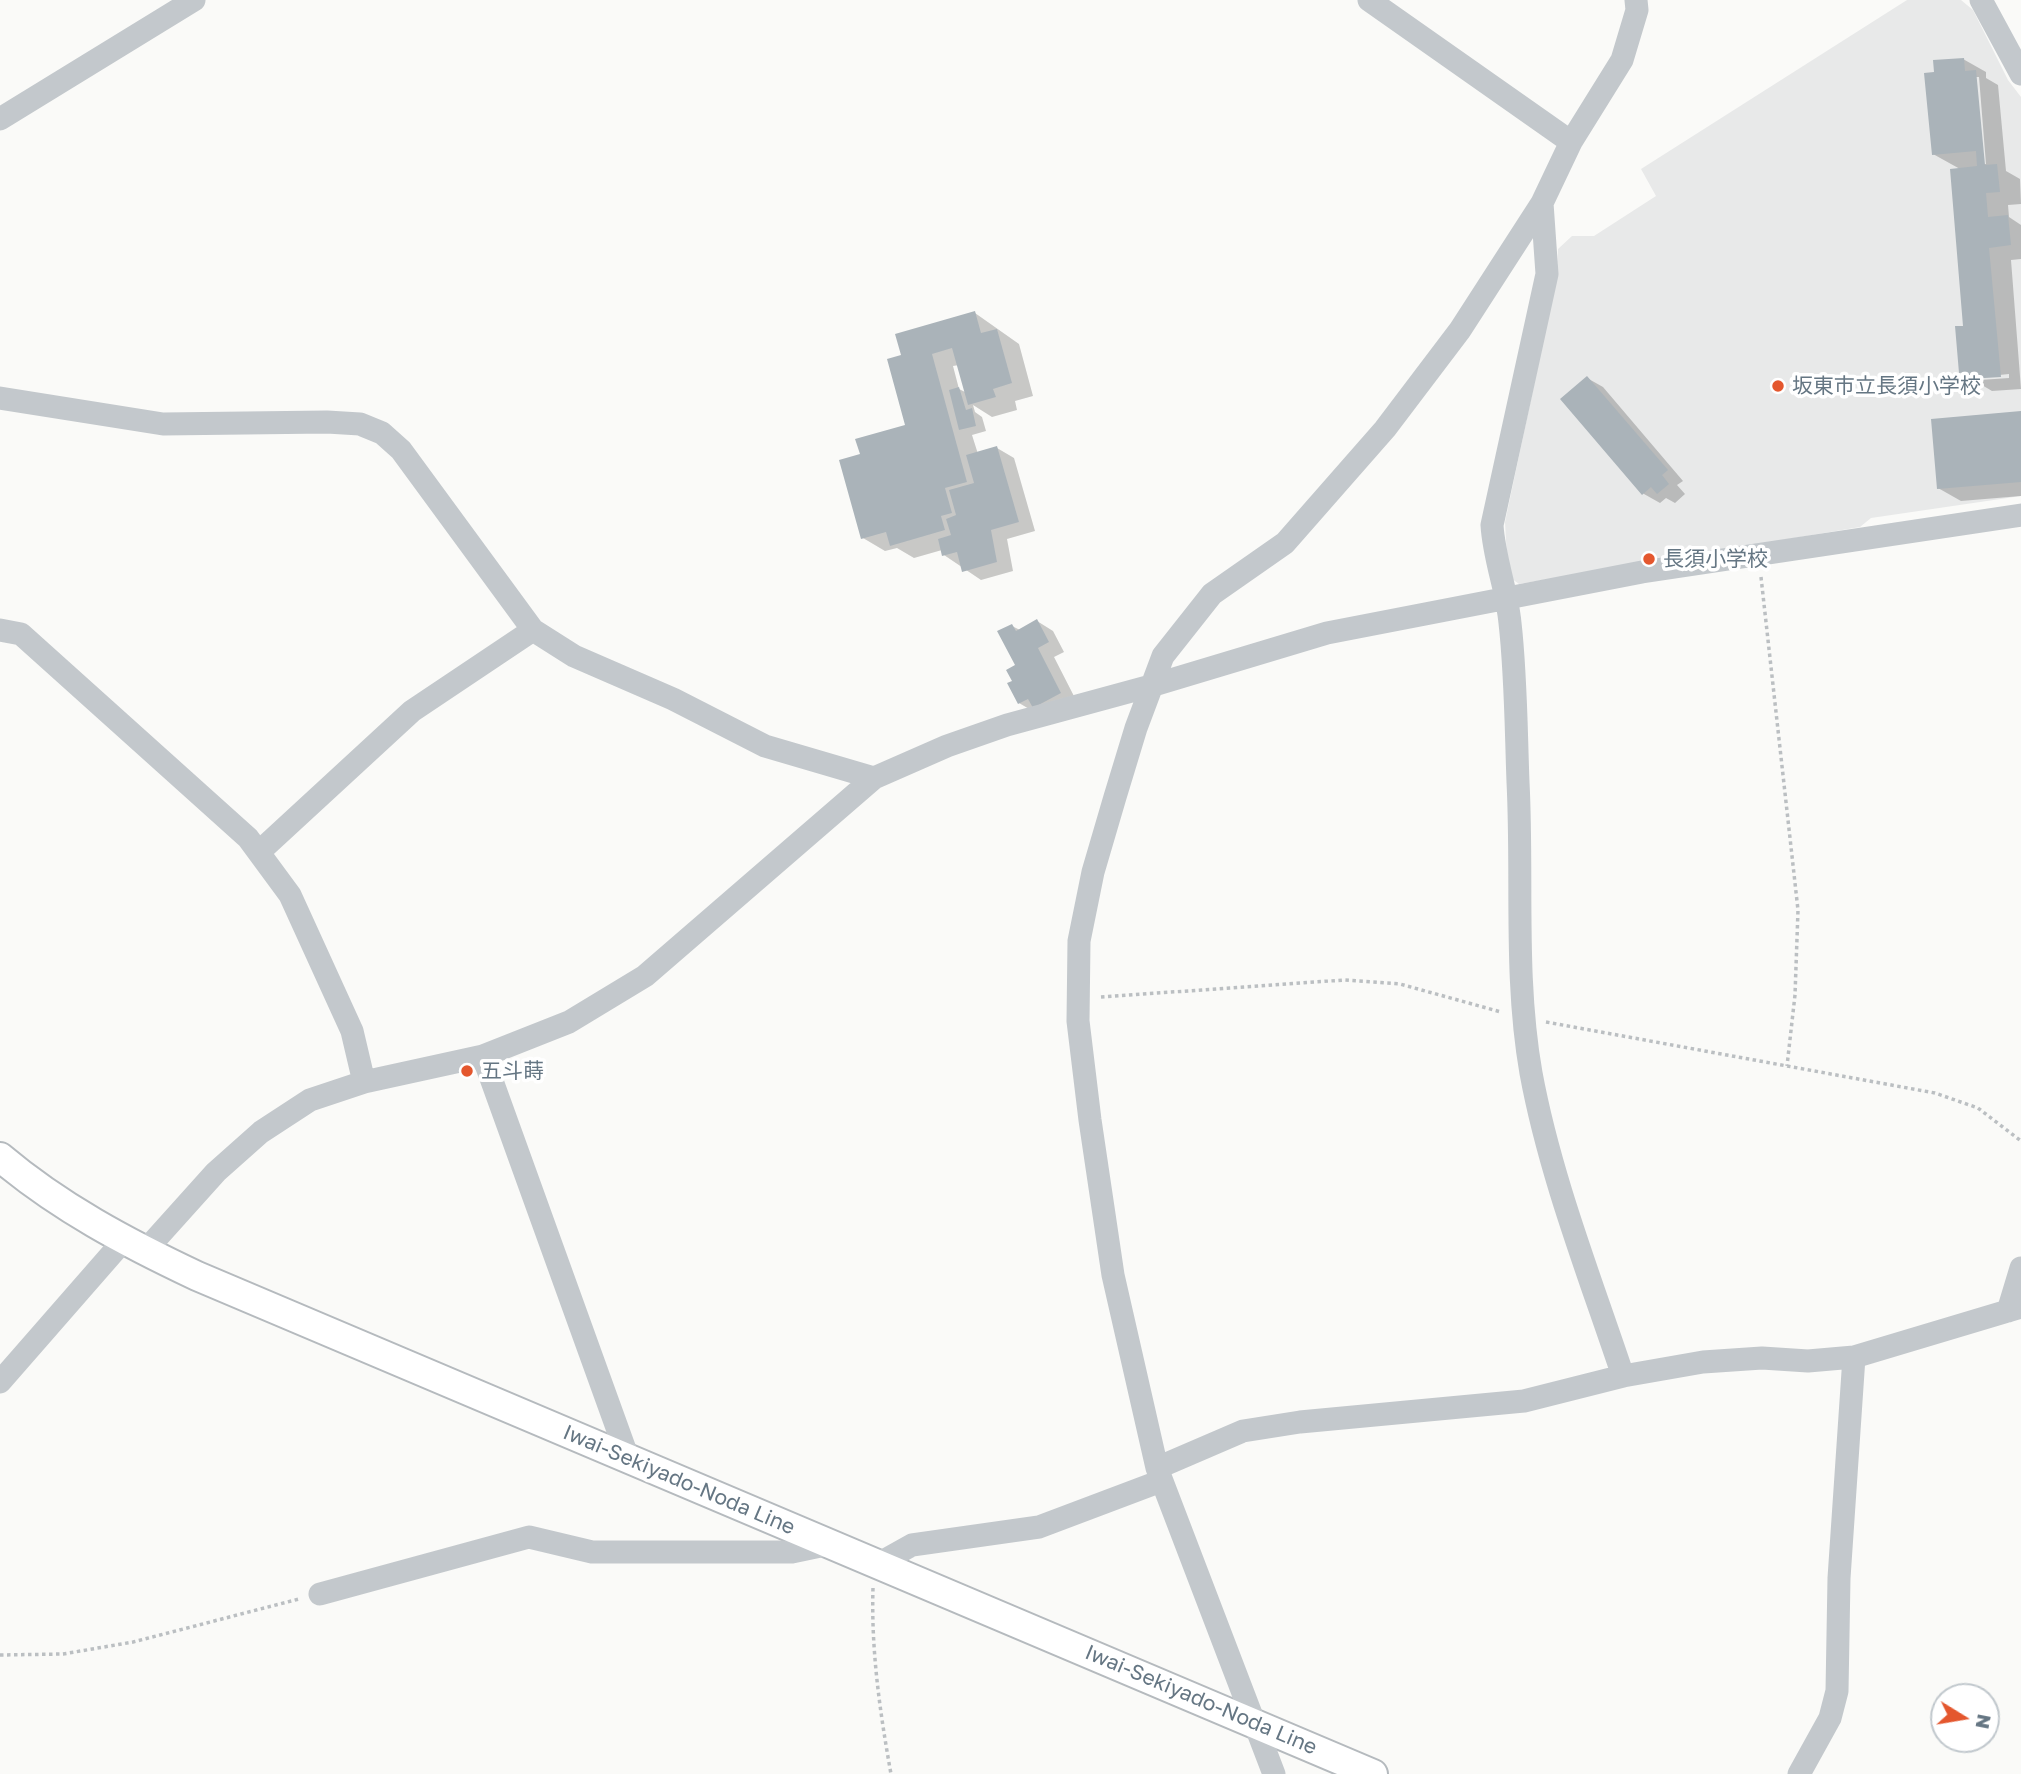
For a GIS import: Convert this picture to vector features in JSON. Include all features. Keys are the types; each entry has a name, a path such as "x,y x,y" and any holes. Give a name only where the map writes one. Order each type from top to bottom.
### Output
{"main road":[{"name":"Iwai-Sekiyado-Noda Line","path":"0,1157 65,1205 134,1246 1373,1774"}],"street":[{"path":"0,119 194,0"},
{"path":"1369,0 1571,142"},
{"path":"1274,1774 1159,1475 1114,1275 1089,1108 1079,999 1079,941 1093,872 1136,728 1163,656 1212,594 1285,543 1385,429 1460,330 1542,203 1571,142 1622,60 1637,10 1636,0"},
{"path":"1981,0 2021,74"},
{"path":"1542,203 1547,274 1492,525 1494,552 1510,622 1520,816 1519,922 1524,1018 1538,1106 1558,1181 1623,1376"},
{"path":"0,398 163,424 327,422 360,424 382,433 401,450 533,630 574,656 673,699 765,746 874,778"},
{"path":"0,1382 134,1246 261,1132 310,1100 364,1082 483,1056 569,1022 645,976 874,778 947,746 1007,725 1154,685 1327,633 1505,597 1759,554 2021,514"},
{"path":"0,629 21,635 186,778 248,838 290,895 352,1031 364,1082"},
{"path":"259,852 412,711 533,630"},
{"path":"483,1056 628,1458"},
{"path":"878,1564 912,1545 1039,1527 1159,1475 1243,1431 1300,1422 1524,1401 1623,1376 1703,1362 1854,1357 2014,1309 2021,1268"},
{"path":"1799,1774 1830,1718 1837,1691 1839,1578 1854,1357"},
{"path":"320,1594 529,1537 592,1552 792,1552 830,1544"}],"path":[{"path":"1759,554 1798,910 1795,995 1787,1066"},
{"path":"1079,999 1343,980 1399,984 1524,1018 1954,1098 1978,1108 2021,1141"},
{"path":"878,1564 872,1613 881,1716 891,1774"},
{"path":"0,1655 63,1654 133,1642 320,1594"}],"shaded area":[{"name":"坂東市立長須小学校","path":"1907,0 1961,0 1973,10 2008,80 2021,97 2021,496 1871,518 1860,527 1519,584 1508,576 1505,522 1557,276 1558,249 1572,236 1594,236 1656,196 1641,169"}],"building":[{"path":"1964,58 1965,71 1976,70 1985,165 1997,164 2000,192 1986,193 1988,217 2008,215 2011,245 1989,248 2001,377 1968,379 1967,372 1959,373 1955,326 1963,326 1950,169 1977,166 1976,151 1932,155 1924,73 1934,72 1933,60"},
{"path":"975,311 981,333 997,329 1012,383 993,389 996,397 968,405 952,348 932,354 967,482 945,488 952,513 941,516 945,530 890,546 886,532 861,539 839,460 860,454 855,439 905,425 887,359 901,355 895,334"},
{"path":"1587,376 1668,470 1662,475 1669,484 1657,494 1651,487 1642,495 1560,399"},
{"path":"959,387 966,410 972,408 976,426 959,430 949,390"},
{"path":"2021,411 2021,482 1937,489 1931,419"},
{"path":"997,446 1019,522 991,530 997,562 962,572 957,552 942,556 938,539 951,535 946,519 956,515 949,490 974,483 966,455"},
{"path":"1037,619 1049,642 1038,648 1061,693 1033,708 1028,699 1018,704 1007,683 1012,681 1006,670 1015,665 997,631 1012,624 1016,631"}],"place":[{"name":"坂東市立長須小学校","path":"1778,386"},
{"name":"長須小学校","path":"1649,559"},
{"name":"五斗蒔","path":"467,1071"}]}
